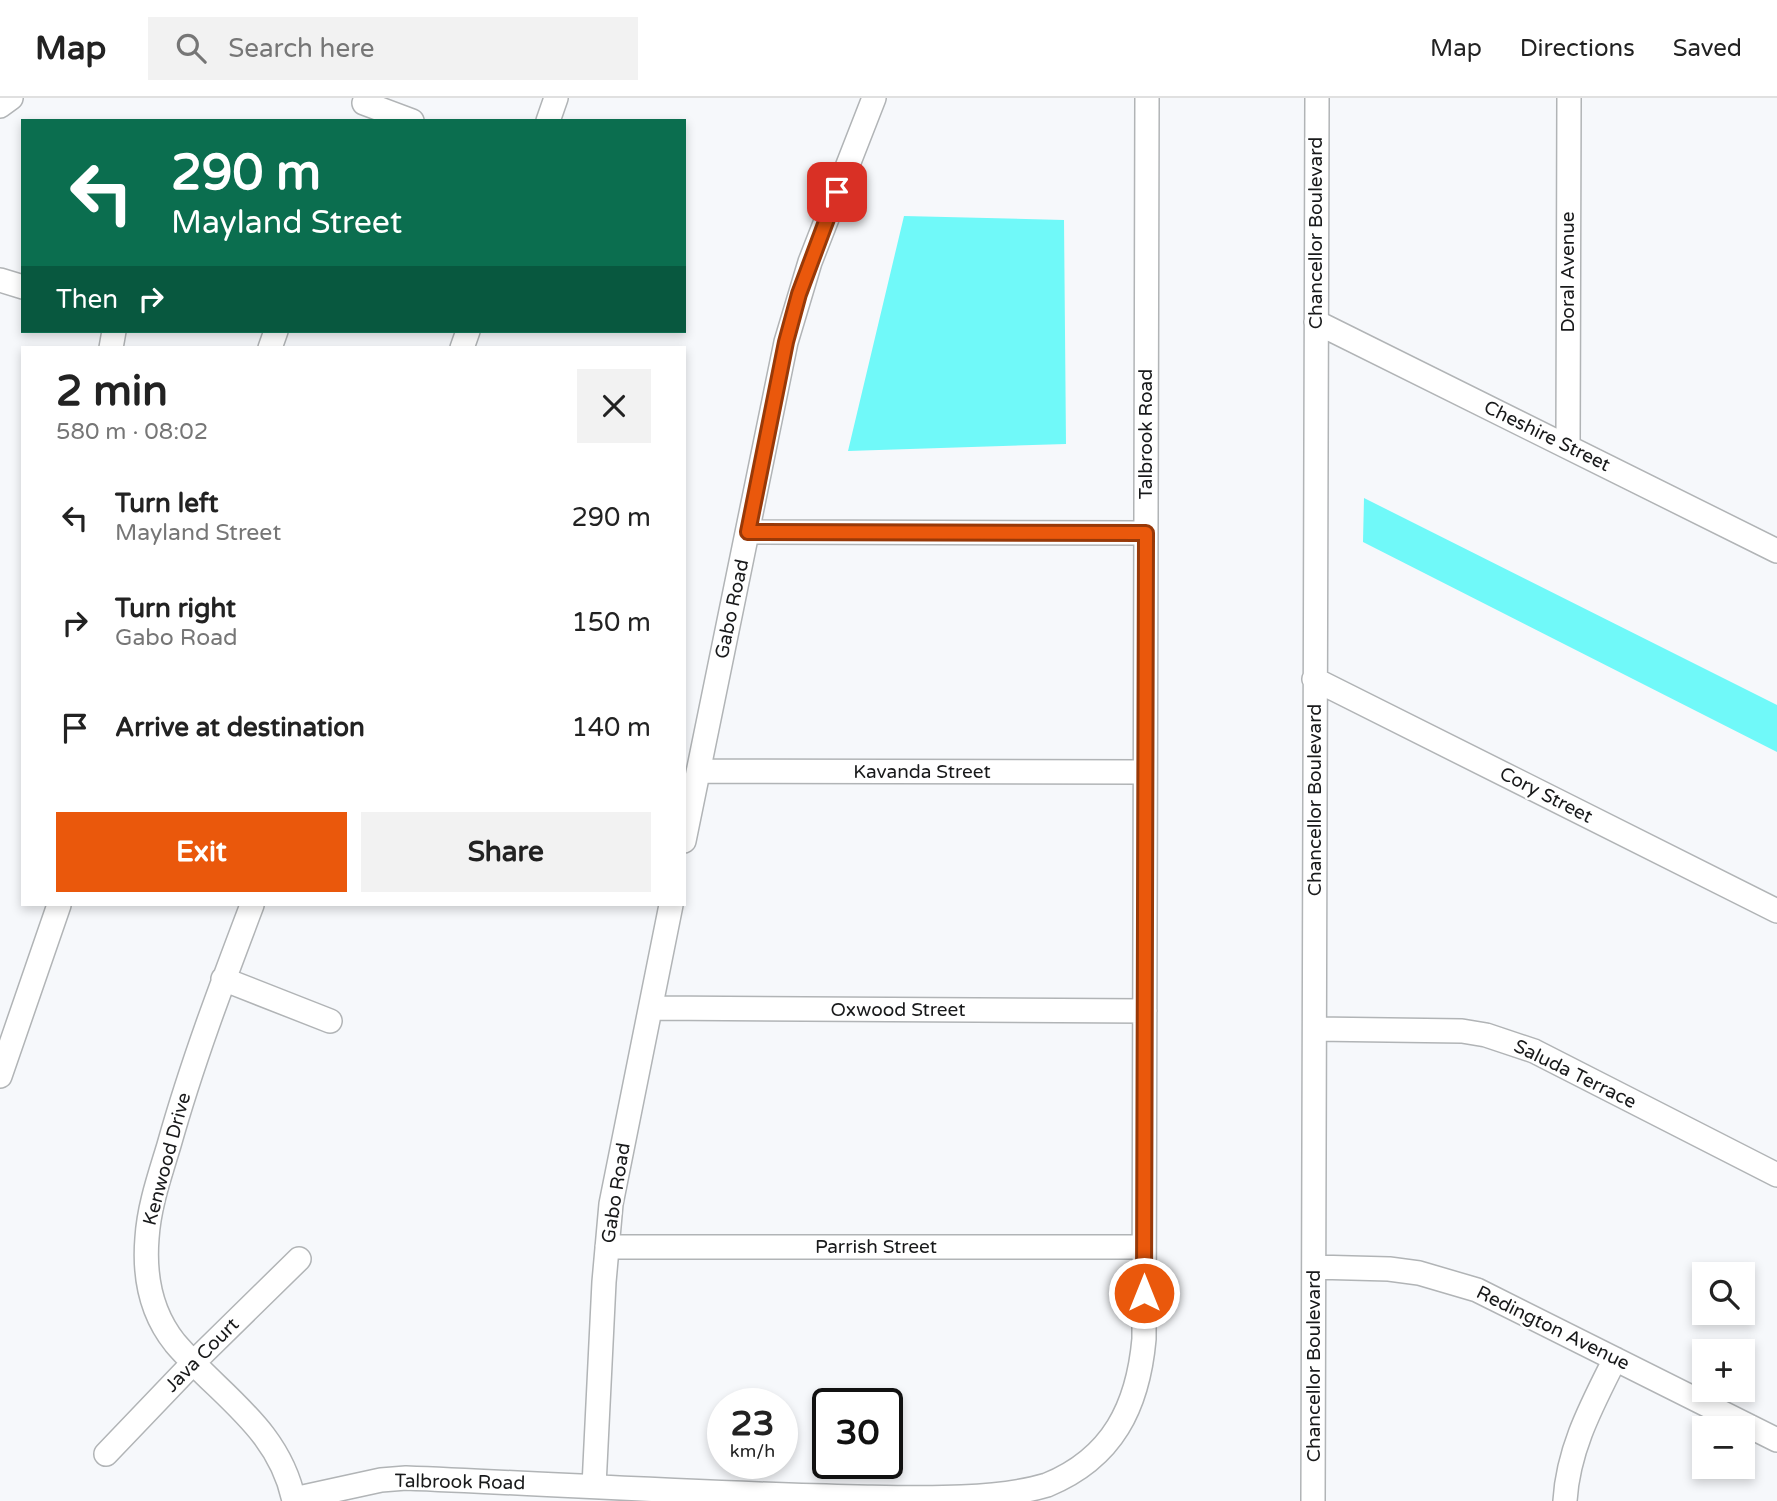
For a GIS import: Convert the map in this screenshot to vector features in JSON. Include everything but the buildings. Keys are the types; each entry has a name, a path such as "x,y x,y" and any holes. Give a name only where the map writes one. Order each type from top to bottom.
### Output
{"street":[{"path":"0,106 11,98"},
{"path":"549,119 556,98"},
{"name":"Gabo Road","path":"686,832 786,342 799,294 874,98"},
{"name":"Talbrook Road","path":"294,1500 381,1480 406,1478 915,1500 989,1498 1028,1492 1069,1475 1105,1444 1127,1412 1141,1370 1144,1339 1147,98"},
{"name":"Chancellor Boulevard","path":"1313,1501 1317,98"},
{"name":"Doral Avenue","path":"1568,446 1569,98"},
{"path":"362,107 405,119"},
{"path":"0,280 21,287"},
{"name":"Cheshire Street","path":"1316,322 1777,551"},
{"path":"748,532 1146,533"},
{"name":"Cory Street","path":"1314,678 1777,911"},
{"name":"Kavanda Street","path":"699,771 1145,772"},
{"path":"0,1076 3,1050 59,906"},
{"name":"Kenwood Drive","path":"252,906 186,1084 151,1209 147,1239 147,1273 154,1306 168,1333 267,1437 286,1474 294,1500"},
{"name":"Gabo Road","path":"594,1486 611,1204 671,906"},
{"path":"223,979 330,1021"},
{"name":"Oxwood Street","path":"650,1009 1145,1011"},
{"name":"Saluda Terrace","path":"1315,1029 1462,1031 1510,1042 1534,1051 1777,1175"},
{"name":"Parrish Street","path":"607,1247 1144,1247"},
{"name":"Java Court","path":"106,1454 194,1362 299,1259"},
{"name":"Redington Avenue","path":"1314,1268 1389,1269 1419,1273 1477,1290 1777,1440"},
{"path":"1565,1501 1576,1440 1615,1359"}],"water":[{"path":"904,216 1064,220 1066,444 848,451"},
{"path":"1364,498 1777,705 1777,752 1363,542"}],"route":[{"path":"837,192 799,294 786,342 748,532 1146,533 1144,1293"}]}
